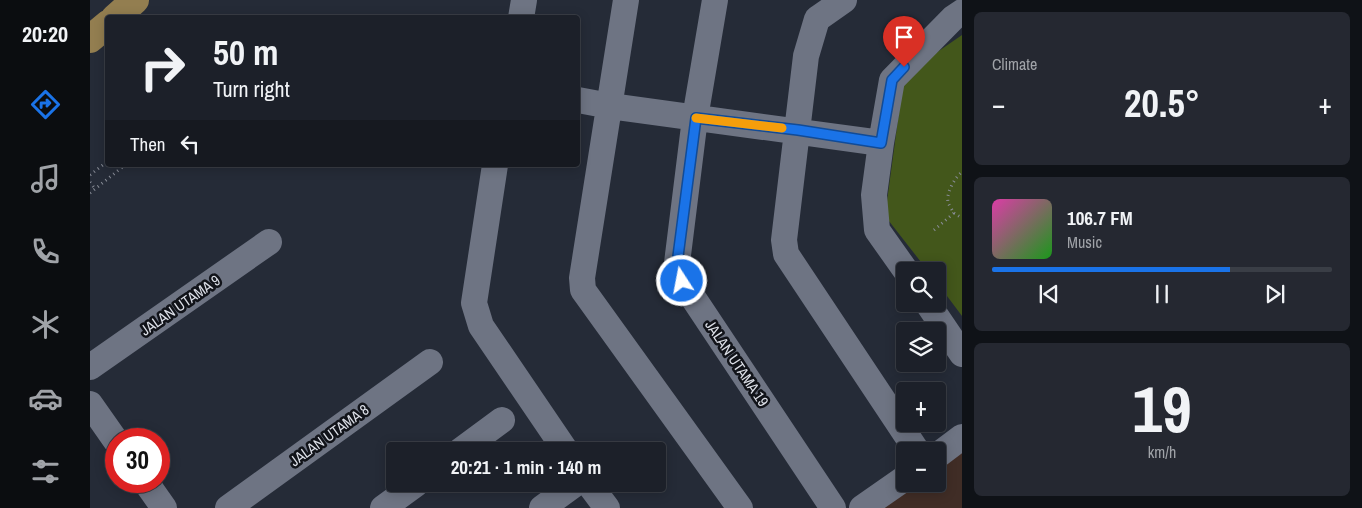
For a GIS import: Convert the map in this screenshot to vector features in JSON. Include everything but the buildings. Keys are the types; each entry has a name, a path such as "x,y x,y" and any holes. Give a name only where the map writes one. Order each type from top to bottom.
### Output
{"main road":[{"path":"118,15 135,0"},
{"path":"90,39 105,26"}],"street":[{"path":"522,15 524,0"},
{"path":"626,0 582,278 583,290 740,508"},
{"name":"JALAN UTAMA 19","path":"715,0 696,118 677,264 682,281 834,508"},
{"path":"844,0 817,19 806,56 784,240 786,254 911,442"},
{"path":"900,262 877,230 874,195 892,80 953,18 962,12"},
{"path":"580,100 881,143"},
{"path":"496,167 474,303 481,326 560,442"},
{"name":"JALAN UTAMA 9","path":"90,367 269,242"},
{"path":"933,312 962,354"},
{"name":"JALAN UTAMA 8","path":"228,508 430,362"},
{"path":"90,404 107,428"},
{"path":"472,442 502,420"},
{"path":"946,448 962,437"},
{"path":"862,508 896,484"},
{"path":"383,508 405,492"},
{"path":"542,508 565,492"},
{"path":"595,492 607,508"},
{"path":"153,493 164,508"}],"path":[{"path":"90,175 105,163"},
{"path":"90,193 123,167"},
{"path":"962,172 957,176 949,192 948,200 954,213 962,218"},
{"path":"90,182 95,189"},
{"path":"934,230 954,213"}],"shaded area":[{"path":"962,452 962,508 880,508 903,492 946,492 946,463"}],"green space":[{"path":"962,35 962,316 946,295 946,262 921,262 885,216 904,75"}],"slow traffic":[{"path":"696,118 782,128"}],"route":[{"path":"682,281 677,264 696,118 798,130 881,143 892,80 904,67"}]}
